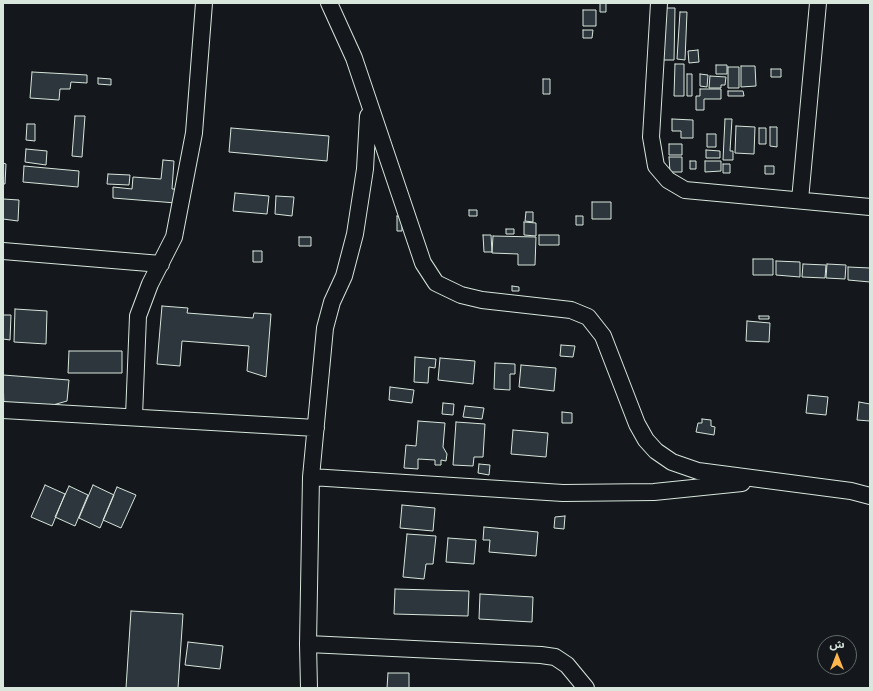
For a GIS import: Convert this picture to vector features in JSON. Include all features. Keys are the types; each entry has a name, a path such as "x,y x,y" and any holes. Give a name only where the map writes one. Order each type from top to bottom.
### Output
{"street":[{"path":"134,416 138,316 150,284 162,264 174,237 194,133 204,3"},
{"path":"329,3 354,58 423,262 436,283 461,295 482,300 570,310 588,317 602,336 637,424 646,440 656,451 672,462 698,471 851,491 870,496"},
{"path":"660,3 651,137 656,166 668,180 685,190 870,207"},
{"path":"800,200 818,3"},
{"path":"309,688 308,644 311,477 324,328 332,302 344,276 355,234 361,200 368,139 368,103"},
{"path":"3,251 162,264"},
{"path":"3,410 134,416 316,428"},
{"path":"311,477 585,493 654,492 766,480"},
{"path":"308,644 541,654 555,658 567,665 586,688"}],"building":[{"path":"600,3 606,3 606,12 600,12"},
{"path":"664,8 675,8 674,60 663,60"},
{"path":"583,10 596,10 596,26 583,26"},
{"path":"680,12 687,12 685,60 677,59"},
{"path":"583,30 593,30 592,38 583,38"},
{"path":"698,50 699,62 689,63 688,51"},
{"path":"675,64 684,64 684,96 674,96"},
{"path":"716,65 727,65 727,74 716,74"},
{"path":"741,66 755,66 756,86 741,87"},
{"path":"728,67 739,67 739,88 728,88"},
{"path":"771,69 781,69 781,77 771,77"},
{"path":"32,72 87,75 87,83 71,82 70,89 60,89 59,100 30,98"},
{"path":"687,74 692,74 692,96 687,96"},
{"path":"700,74 708,75 707,87 700,86"},
{"path":"710,76 726,77 725,85 721,85 721,88 709,88"},
{"path":"98,78 111,79 111,85 98,84"},
{"path":"543,79 550,79 550,94 543,94"},
{"path":"700,89 721,89 721,99 704,99 704,110 696,110 696,96 700,96"},
{"path":"728,91 743,91 744,96 728,96"},
{"path":"75,116 85,116 82,157 72,156"},
{"path":"672,119 693,120 693,138 681,138 681,131 672,131"},
{"path":"725,119 732,119 730,151 733,151 733,160 723,160"},
{"path":"27,124 35,124 35,141 26,140"},
{"path":"736,126 755,127 754,154 735,153"},
{"path":"770,127 777,127 777,147 770,146"},
{"path":"231,128 329,136 327,161 229,152"},
{"path":"759,128 766,128 766,144 759,144"},
{"path":"707,134 716,134 716,147 707,147"},
{"path":"669,144 682,144 682,155 669,155"},
{"path":"26,149 47,151 46,165 25,162"},
{"path":"706,150 720,151 720,158 706,158"},
{"path":"669,157 682,157 682,172 670,172"},
{"path":"163,160 174,161 172,189 177,189 176,203 113,198 113,187 132,189 133,177 161,179"},
{"path":"690,161 696,161 696,169 690,169"},
{"path":"705,161 721,161 721,171 705,172"},
{"path":"3,163 6,164 5,184 3,184"},
{"path":"723,164 730,164 730,173 723,173"},
{"path":"24,166 79,171 78,187 23,182"},
{"path":"765,166 774,166 774,174 765,174"},
{"path":"108,174 130,175 129,185 107,184"},
{"path":"235,193 269,196 267,214 233,211"},
{"path":"276,196 294,197 292,216 275,214"},
{"path":"3,199 19,200 18,221 3,219"},
{"path":"592,202 611,202 611,219 592,219"},
{"path":"469,210 477,210 477,216 469,216"},
{"path":"526,212 533,212 533,222 525,221"},
{"path":"397,216 406,216 402,221 402,231 397,231"},
{"path":"576,216 583,216 583,225 576,225"},
{"path":"524,222 536,223 536,236 524,235"},
{"path":"506,229 514,229 514,234 506,234"},
{"path":"483,235 491,235 492,252 484,252"},
{"path":"539,235 559,235 559,245 539,245"},
{"path":"493,236 536,237 535,265 518,265 518,254 492,253"},
{"path":"299,237 311,237 311,246 299,246"},
{"path":"253,251 262,251 262,262 253,262"},
{"path":"753,259 773,259 773,275 753,275"},
{"path":"776,261 800,262 800,277 776,275"},
{"path":"803,264 826,265 825,278 802,277"},
{"path":"827,264 846,265 845,279 826,278"},
{"path":"848,267 870,268 870,282 848,280"},
{"path":"512,286 519,287 519,291 512,291"},
{"path":"162,306 188,308 187,313 253,318 254,313 271,314 266,377 247,371 249,346 182,341 180,366 157,364"},
{"path":"15,309 47,311 46,344 14,342"},
{"path":"3,315 11,315 10,340 3,339"},
{"path":"759,316 769,316 769,319 759,319"},
{"path":"747,321 770,323 769,342 746,341"},
{"path":"561,345 575,346 573,357 560,356"},
{"path":"69,351 122,351 122,373 68,373"},
{"path":"415,357 436,359 435,368 429,367 428,383 414,382"},
{"path":"440,358 475,361 473,384 438,380"},
{"path":"495,363 515,364 515,374 510,374 510,390 494,389"},
{"path":"521,365 556,368 554,391 519,387"},
{"path":"3,375 69,380 67,401 32,411 4,409"},
{"path":"390,387 414,390 412,403 389,400"},
{"path":"808,395 828,397 826,415 806,413"},
{"path":"859,402 870,404 870,421 857,420"},
{"path":"443,403 454,404 453,415 442,414"},
{"path":"465,406 484,408 482,419 463,417"},
{"path":"562,412 572,413 572,423 562,423"},
{"path":"702,419 711,420 711,426 715,427 714,435 696,432 698,423 702,423"},
{"path":"418,421 445,423 443,447 447,454 446,461 441,460 441,465 435,465 435,460 418,459 418,469 404,468 406,445 416,446"},
{"path":"456,422 485,424 483,457 474,457 473,466 453,465"},
{"path":"513,430 548,433 546,457 511,454"},
{"path":"479,464 490,465 489,475 478,473"},
{"path":"45,485 65,494 52,526 31,517"},
{"path":"93,485 114,495 100,528 79,518"},
{"path":"69,486 88,495 75,526 55,517"},
{"path":"117,487 136,495 121,528 103,520"},
{"path":"402,505 435,508 433,531 400,528"},
{"path":"565,516 564,529 554,528 555,517"},
{"path":"484,527 538,532 536,556 489,552 490,540 483,540"},
{"path":"407,534 436,536 433,564 426,564 424,579 403,577"},
{"path":"448,538 476,540 474,564 446,562"},
{"path":"395,589 469,591 468,616 394,614"},
{"path":"480,594 533,597 532,622 479,619"},
{"path":"131,611 183,614 178,688 126,688"},
{"path":"188,642 223,646 220,669 185,665"},
{"path":"388,673 409,673 409,688 387,688"}]}
